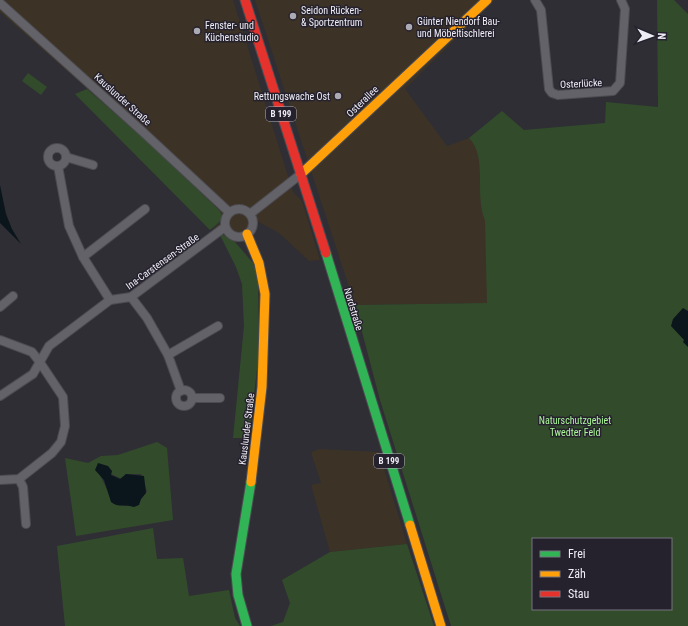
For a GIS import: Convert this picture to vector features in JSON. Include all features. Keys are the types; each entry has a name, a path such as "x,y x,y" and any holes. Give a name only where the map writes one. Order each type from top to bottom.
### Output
{"main road":[{"name":"Nordstraße","path":"244,0 301,174 441,626"},
{"name":"Osterallee","path":"301,174 487,0"},
{"name":"Kauslunder Straße","path":"247,234 259,263 265,294 262,387 252,473 236,574 238,595 247,626"}],"street":[{"name":"Osterlücke","path":"535,0 541,10 549,89 552,93 558,95 613,91 618,87 620,83 625,9 621,0"},
{"name":"Kauslunder Straße","path":"0,3 229,212"},
{"path":"66,157 63,164 58,166 50,163 49,153 57,149 61,150 66,157 93,165"},
{"path":"58,166 69,226 83,257 110,300"},
{"name":"Osterallee","path":"250,214 301,174"},
{"path":"83,257 145,209"},
{"path":"242,209 250,214 253,223 247,234 238,237 234,236 225,227 225,220 229,212 242,209"},
{"name":"Ina-Carstensen-Straße","path":"0,396 33,374 39,361 49,346 110,300 131,297 225,227"},
{"path":"0,307 13,296"},
{"path":"131,297 147,318 168,355 181,390"},
{"path":"168,355 218,326"},
{"path":"0,340 32,352 63,397 65,414 64,434 61,442 52,453 19,479 0,480"},
{"path":"181,390 188,391 192,398 190,404 187,406 179,405 176,397 181,390"},
{"path":"192,398 220,398"},
{"path":"19,479 23,487 26,524"}],"shaded area":[{"path":"0,0 233,0 293,192 302,201 320,260 309,261 279,233 257,221 252,236 235,242 223,235 220,235 213,229 223,219 220,211 142,137 0,12"},
{"path":"255,0 495,0 405,89 447,146 469,138 481,150 493,303 355,305"},
{"path":"0,185 6,214 12,229 21,244 0,223"},
{"path":"683,308 688,311 688,347 683,342 684,340 671,326 673,319"},
{"path":"319,449 379,452 407,544 330,552 311,485 321,483 311,452"},
{"path":"98,463 108,466 112,471 111,475 120,479 126,474 144,476 146,493 141,499 139,505 134,507 114,504 111,502 104,480 95,470"}],"green space":[{"name":"Naturschutzgebiet Twedter Feld","path":"657,0 674,0 688,14 688,626 451,626 380,400 355,305 487,303 485,220 482,210 480,166 475,146 469,138 502,111 524,130 605,123 606,102 658,107"},
{"path":"28,73 47,87 41,95 22,81"},
{"path":"87,89 142,137 220,211 223,219 210,230 75,94"},
{"path":"220,235 223,235 235,242 253,263 258,278 259,352 249,438 233,438 244,326 242,284 236,267"},
{"path":"157,442 167,448 173,520 76,536 65,458 88,463 101,456 118,455","holes":["111,474 122,479 126,474 141,474 147,491 139,502 126,506 114,504 100,475"]},
{"path":"153,528 157,559 183,558 189,596 229,590 235,618 240,626 65,626 57,546"},
{"path":"407,544 434,626 271,626 283,622 290,603 282,580 330,552"}],"traffic: fast":[{"path":"326,253 410,525"},
{"path":"247,626 238,595 236,574 251,482"}],"traffic: slow":[{"path":"301,174 487,0"},
{"path":"247,234 259,263 265,294 262,387 251,482"},
{"path":"410,525 441,626"}],"traffic: jam":[{"path":"245,0 326,253"}],"place":[{"name":"Seidon Rücken- & Sportzentrum","path":"293,16"},
{"name":"Günter Niendorf Bau- und Möbeltischlerei","path":"409,27"},
{"name":"Fenster- und Küchenstudio","path":"197,31"},
{"name":"Rettungswache Ost","path":"338,96"}]}
